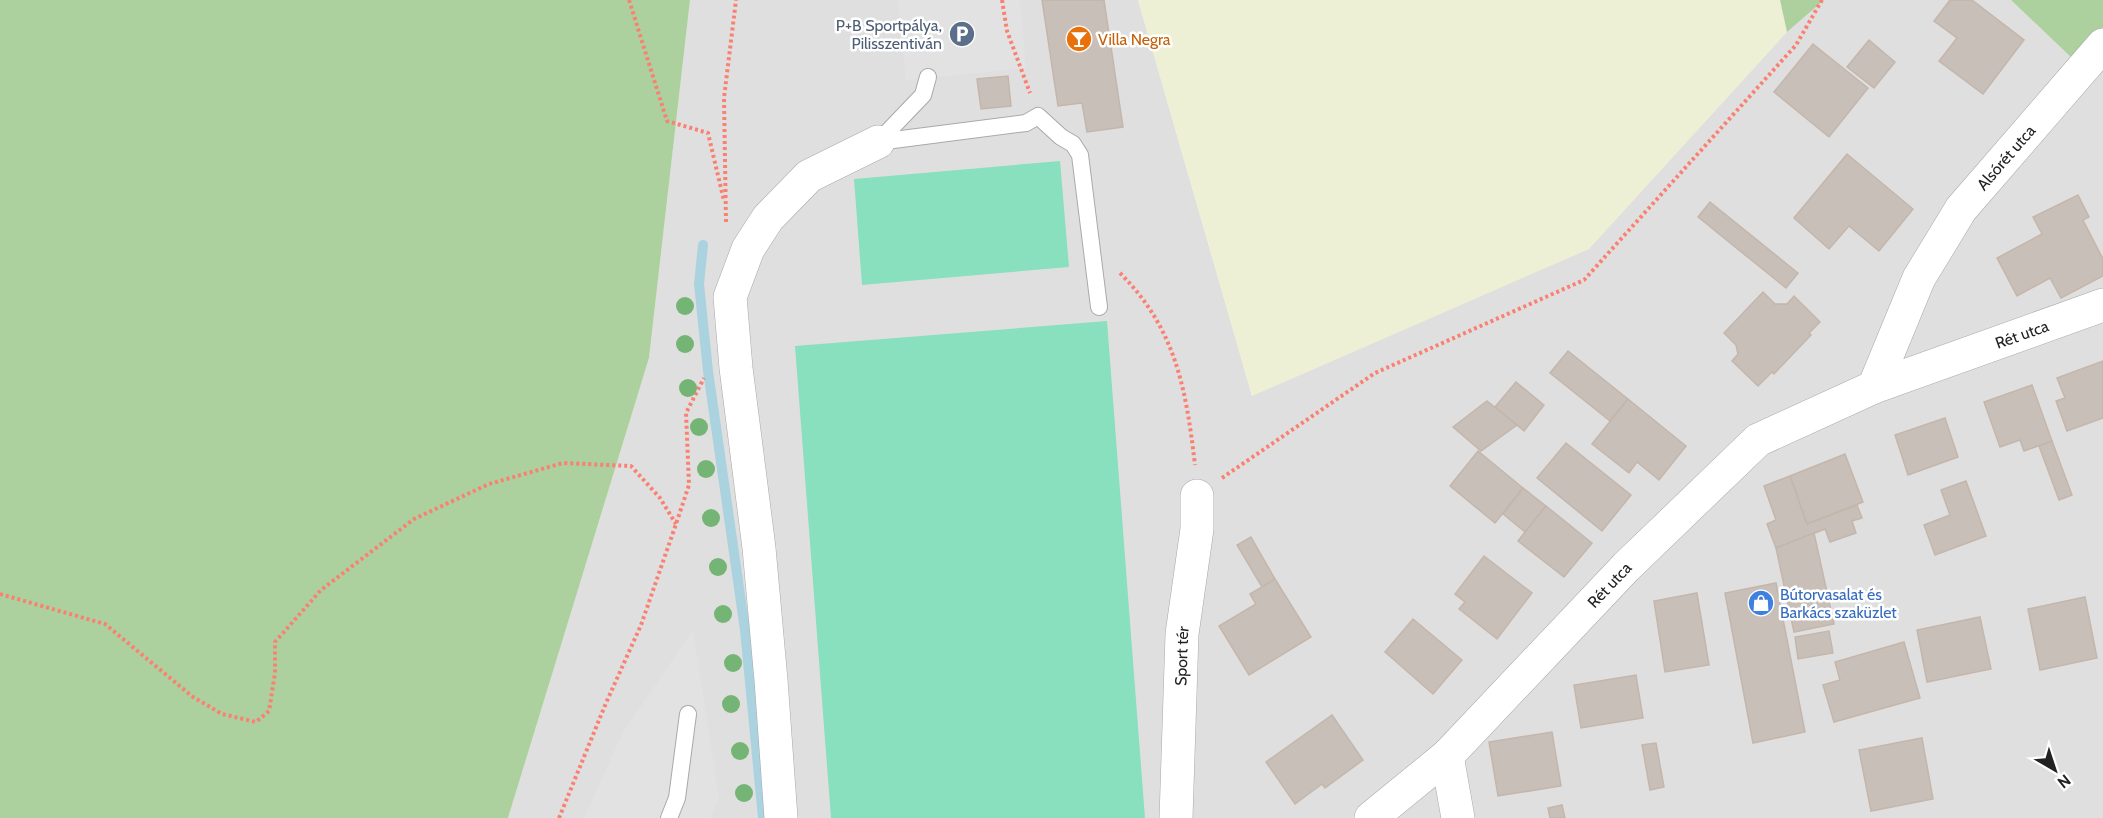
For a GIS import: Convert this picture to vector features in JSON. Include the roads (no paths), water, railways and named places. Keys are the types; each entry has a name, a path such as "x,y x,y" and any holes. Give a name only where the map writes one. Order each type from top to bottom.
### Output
{"street":[{"name":"Alsórét utca","path":"1874,387 1919,278 1961,209 2103,45"},
{"path":"781,818 759,548 736,368 730,297 748,249 768,218 809,176 878,142"},
{"name":"Rét utca","path":"1371,818 1447,756 1626,567 1758,440 1874,387 2103,305"},
{"name":"Sport tér","path":"1176,818 1182,634 1197,529 1197,496"},
{"path":"1447,756 1458,818"}],"lane":[{"path":"878,142 923,95 928,77"},
{"path":"878,142 1026,123 1038,116 1079,151 1099,307"},
{"path":"669,818 677,798 688,714"}],"waterway":[{"path":"703,245 699,284 708,371 745,630 763,818"}],"place":[{"name":"P+B Sportpálya, Pilisszentiván","path":"962,34"},
{"name":"Villa Negra","path":"1079,39"},
{"name":"Bútorvasalat és Barkács szaküzlet","path":"1761,603"}]}
